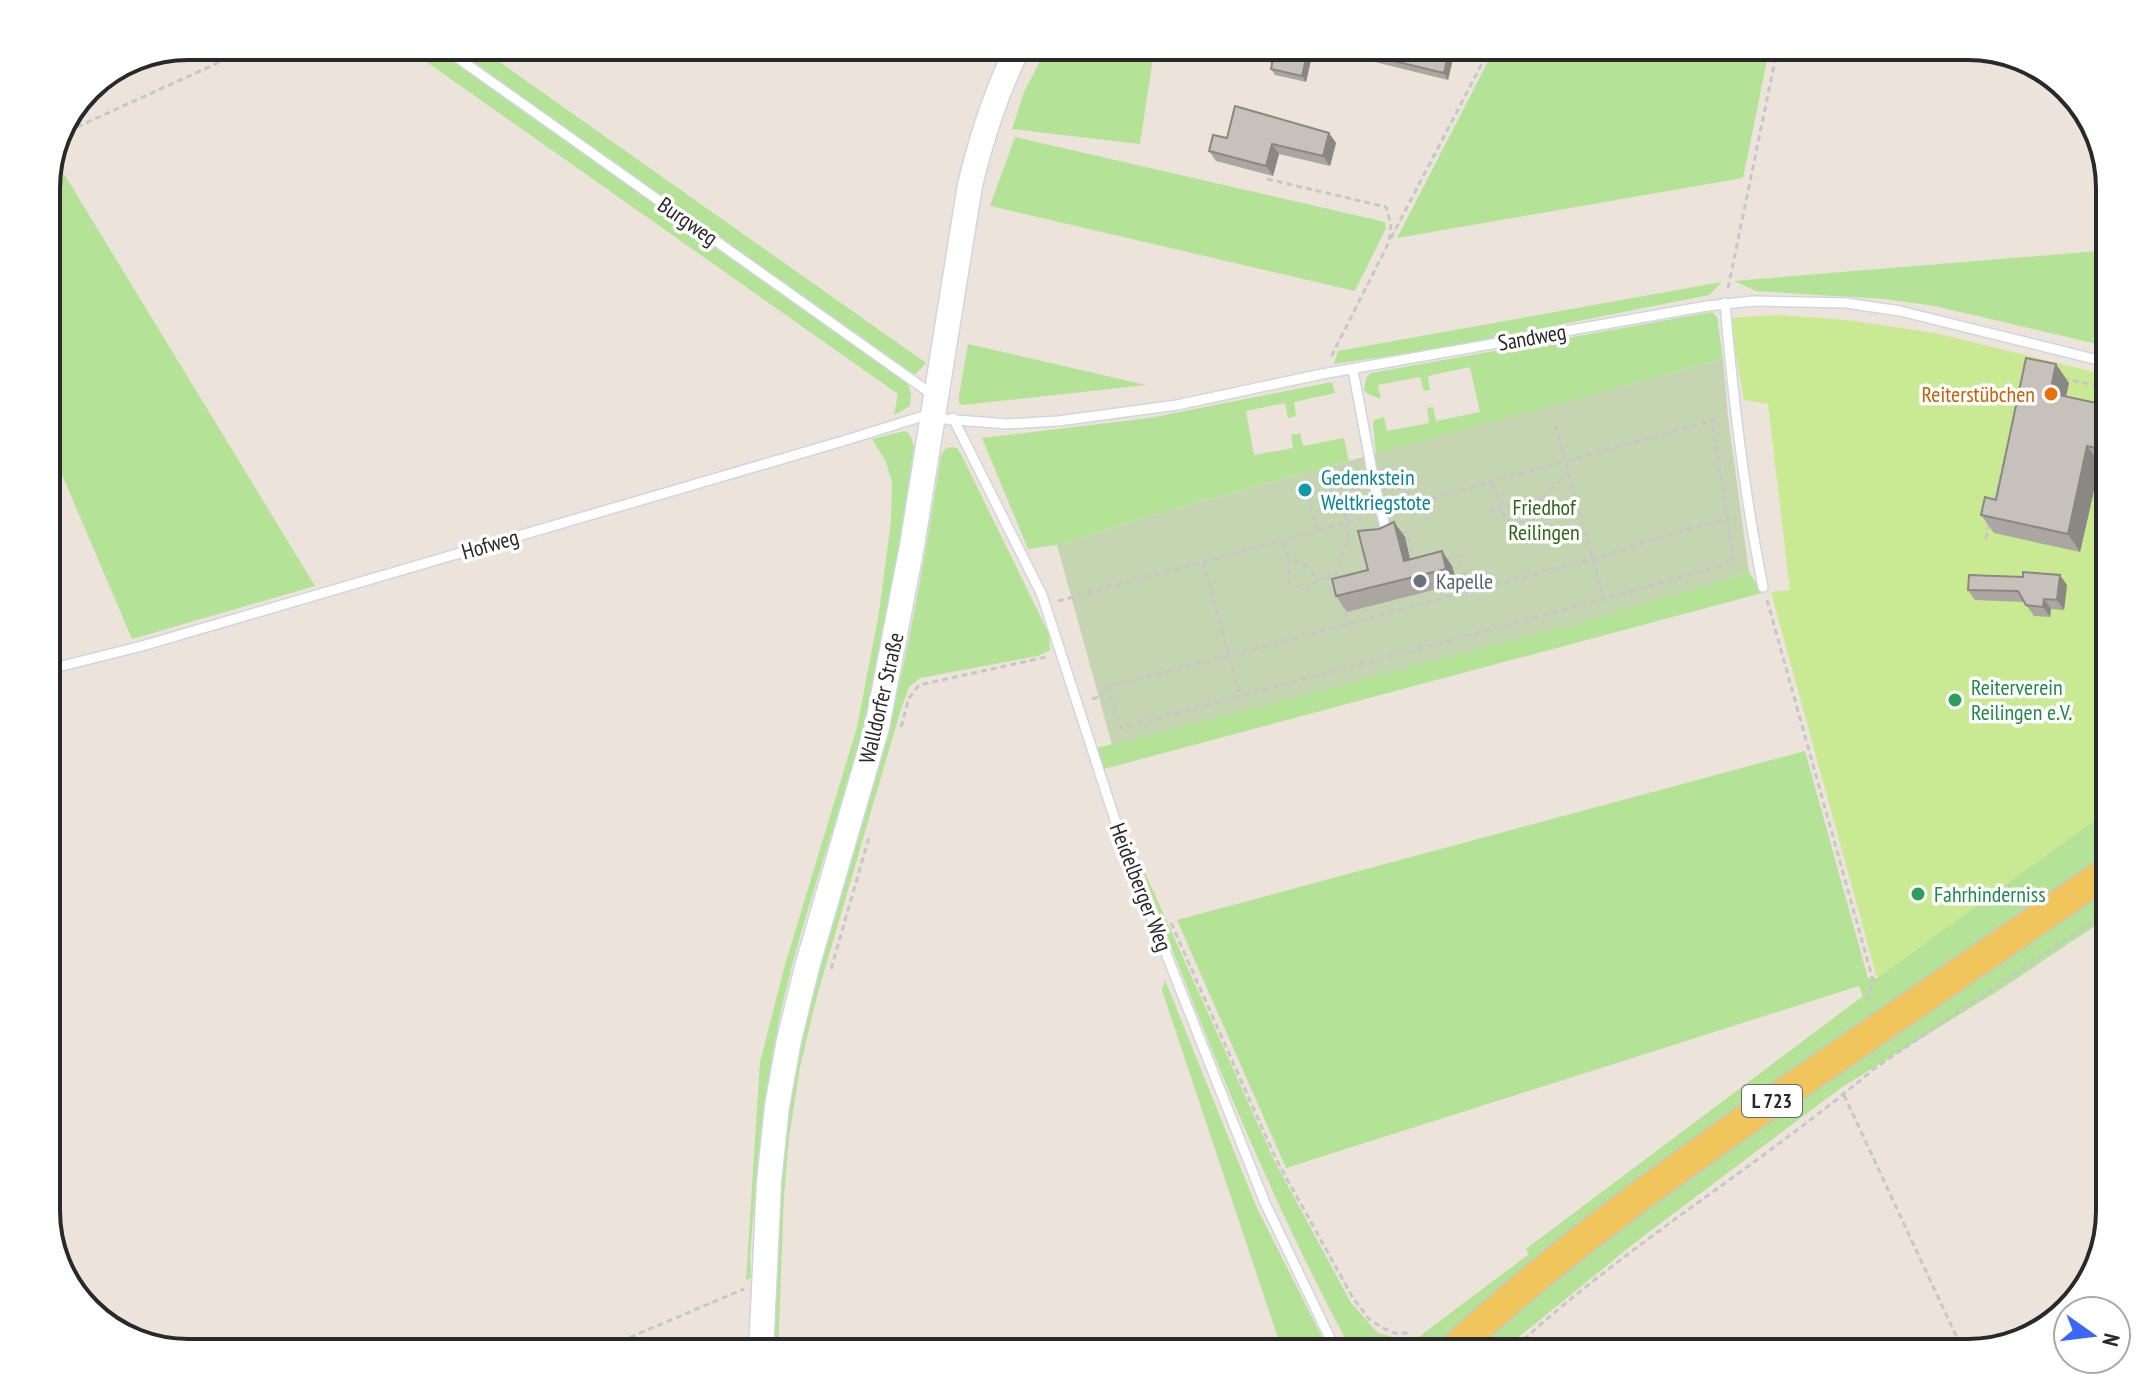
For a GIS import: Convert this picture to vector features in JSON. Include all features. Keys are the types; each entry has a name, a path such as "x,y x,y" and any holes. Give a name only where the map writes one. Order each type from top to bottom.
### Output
{"main road":[{"name":"L 723","path":"1465,1339 1591,1233 1710,1144 2096,880"}],"street":[{"name":"Walldorfer Straße","path":"762,1339 769,1182 777,1106 789,1040 807,967 877,727 941,411 970,185 982,134 996,93 1012,60"}],"lane":[{"name":"Burgweg","path":"460,60 941,411"},
{"name":"Sandweg","path":"941,411 1007,424 1083,419 1177,405 1322,374 1725,303 1799,300 1900,311 2096,360"},
{"path":"1725,303 1735,423 1763,587"},
{"path":"1353,370 1387,537"},
{"name":"Heidelberger Weg","path":"941,411 1042,595 1117,826 1151,916 1265,1203 1330,1339"},
{"name":"Hofweg","path":"60,666 142,646 941,411"}],"path":[{"path":"77,127 224,60"},
{"path":"1322,374 1484,60"},
{"path":"1725,303 1775,60"},
{"path":"1267,179 1386,207 1391,225 1389,242"},
{"path":"2054,375 2096,386"},
{"path":"1071,598 1728,417"},
{"path":"1108,687 1120,728 1734,562 1712,421"},
{"path":"1555,425 1604,599"},
{"path":"1993,508 2007,446"},
{"path":"1492,483 1505,518 1509,522 1525,522 1537,515 1542,500 1569,470"},
{"path":"1348,502 1335,492 1339,484 1356,490"},
{"path":"1308,495 1317,531"},
{"path":"1488,511 1542,500"},
{"path":"1098,697 1108,687 1741,517"},
{"path":"1283,542 1289,560 1289,582 1307,588 1318,580 1335,577 1349,540 1345,523"},
{"path":"1986,539 1989,523"},
{"path":"1387,537 1407,532 1416,567"},
{"path":"1445,560 1459,556 1468,589"},
{"path":"1289,560 1301,562 1311,569 1318,580"},
{"path":"1203,561 1240,696"},
{"path":"1763,587 1873,980 1867,1001"},
{"path":"1339,592 1348,625"},
{"path":"899,734 909,698 919,685 1061,653"},
{"path":"828,979 873,823"},
{"path":"1526,1339 1645,1239 1844,1095 1875,1068 2096,919"},
{"path":"1171,923 1276,1159 1353,1298 1369,1319 1383,1328 1394,1333 1411,1333"},
{"path":"1844,1095 1957,1339"},
{"path":"626,1339 764,1283"}],"green space":[{"path":"424,60 497,60 926,363 907,383 911,392 910,406 894,415 898,394"},
{"path":"1041,60 1153,60 1140,144 1012,129 1024,92"},
{"path":"1489,60 1767,60 1743,178 1397,238"},
{"path":"1015,137 1385,222 1386,228 1355,291 990,206"},
{"path":"62,170 315,586 132,639 60,470"},
{"path":"2096,251 2096,344 1935,306 1884,299 1756,291 1734,281"},
{"path":"1722,282 1709,295 1437,349 1334,364 1338,351"},
{"path":"1712,312 1717,317 1723,359 1376,454 1374,420 1384,417 1387,431 1429,423 1427,408 1433,407 1436,421 1480,412 1470,367 1428,376 1430,390 1424,391 1420,377 1378,385 1381,399 1366,393 1364,389 1366,378 1371,373"},
{"name":"Reiterverein Reilingen e.V.","path":"1778,315 1846,320 1935,333 2096,373 2096,819 1877,978 1771,592 1790,590 1768,404 1744,400 1729,318"},
{"path":"968,344 1146,385 963,405 959,403 959,396"},
{"name":"Friedhof Reilingen","path":"1723,359 1749,572 1594,619 1112,745 1057,545 1184,506"},
{"path":"1332,382 1335,393 1294,402 1296,416 1288,418 1285,403 1246,411 1254,455 1293,448 1291,435 1300,433 1303,446 1344,438 1349,461 1057,545 1028,549 982,438 1149,418"},
{"path":"905,431 914,446 884,640 857,750 806,915 777,1030 759,1159 750,1256 751,1278 746,1280 760,1062 785,965 857,727 879,613 891,521 892,482 886,462 872,439"},
{"path":"957,448 962,456 1049,634 1050,650 1038,656 920,678 909,687 817,996 800,1067 784,1196 779,1339 773,1339 782,1163 798,1051 822,953 893,709 920,583 941,455 945,449"},
{"path":"1749,572 1762,593 1104,769 1097,748 1578,623"},
{"path":"1805,751 1868,978 1877,978 2096,819 2096,865 1583,1220 1495,1291 1444,1339 1416,1339 1529,1254 1526,1249 1863,996 1859,986 1286,1168 1177,920"},
{"path":"1137,855 1274,1160 1351,1303 1378,1333 1401,1339 1346,1339 1322,1293 1236,1108"},
{"path":"2096,893 2096,925 2001,989 1842,1087 1637,1241 1516,1339 1483,1339 1679,1181"},
{"path":"1165,980 1256,1206 1323,1339 1278,1339 1162,990"}],"building":[{"path":"1273,60 1306,60 1302,76 1271,69"},
{"path":"1390,60 1447,60 1444,73"},
{"path":"1235,106 1329,133 1323,156 1272,144 1266,166 1209,151 1213,135 1227,138"},
{"path":"2026,358 2056,364 2050,393 2096,403 2096,448 2087,446 2068,534 1981,515 1985,497 1996,500"},
{"path":"1394,522 1404,561 1442,551 1446,569 1336,596 1332,579 1368,570 1358,531 1379,529"},
{"path":"2023,572 2060,575 2057,600 2044,599 2043,607 2026,605 2018,591 1968,590 1969,575 2023,577"}],"place":[{"name":"Reiterstübchen","path":"2051,394"},
{"name":"Gedenkstein Weltkriegstote","path":"1305,490"},
{"name":"Kapelle","path":"1420,581"},
{"name":"Reiterverein Reilingen e.V.","path":"1955,700"},
{"name":"Fahrhinderniss","path":"1918,894"}]}
